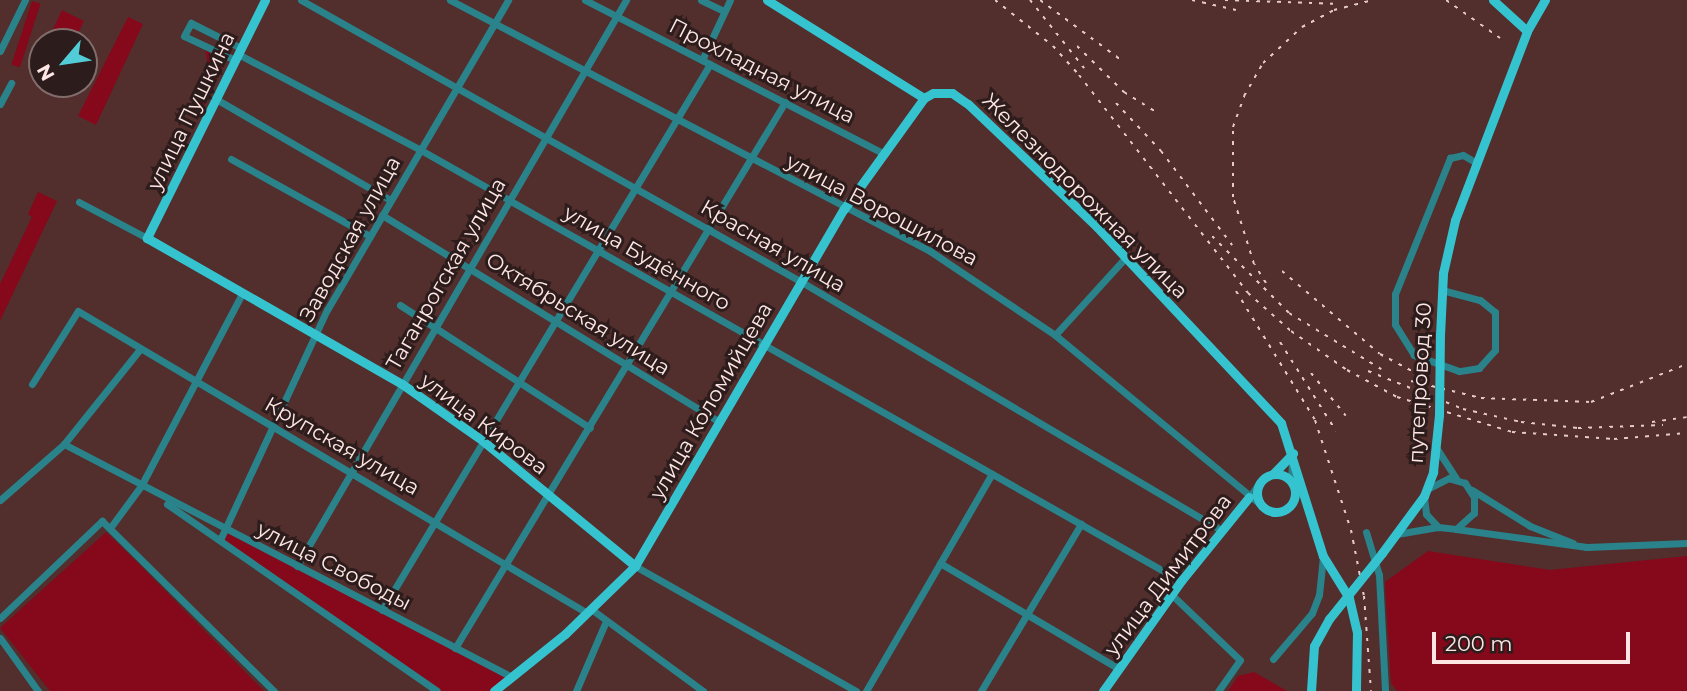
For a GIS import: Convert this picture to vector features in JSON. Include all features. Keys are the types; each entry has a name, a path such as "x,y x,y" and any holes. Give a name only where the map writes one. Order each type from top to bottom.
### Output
{"main road":[{"name":"улица Пушкина","path":"147,238 265,0"},
{"path":"767,0 924,98"},
{"path":"1493,0 1528,31"},
{"name":"путепровод 30","path":"1311,691 1314,646 1329,619 1397,534 1426,492 1437,449 1442,290 1455,220 1528,31 1545,0"},
{"name":"Железнодорожная улица","path":"924,98 933,93 952,93 968,104 1126,257 1281,423 1293,453 1323,556 1349,598 1357,632 1356,691"},
{"name":"улица Коломийцева","path":"494,691 589,611 635,566 844,209 924,98"},
{"name":"улица Кирова","path":"147,238 402,384 483,440 635,566"},
{"path":"1273,474 1293,484 1294,500 1286,510 1273,512 1261,505 1257,493 1262,480 1273,474 1293,453"},
{"name":"улица Димитрова","path":"1103,691 1181,581 1249,498"}],"street":[{"path":"0,51 25,0"},
{"name":"Красная улица","path":"302,0 800,281 1222,531"},
{"name":"улица Ворошилова","path":"450,0 844,209 930,251 1055,335 1249,498 1261,505"},
{"name":"Заводская улица","path":"220,540 317,335 419,149 508,0"},
{"name":"Прохладная улица","path":"585,0 885,154"},
{"name":"Таганрогская улица","path":"296,566 626,0"},
{"path":"701,0 724,11"},
{"path":"702,60 730,0"},
{"name":"улица Будённого","path":"238,54 184,36 191,23 238,54 419,149 1181,581"},
{"path":"382,610 710,64"},
{"path":"0,104 11,83"},
{"path":"216,99 390,200"},
{"path":"455,648 785,102"},
{"path":"1442,290 1479,300 1495,312 1495,350 1479,368 1459,371 1414,355 1395,324 1395,294 1450,158 1463,155 1477,163"},
{"path":"232,159 370,236"},
{"name":"улица Кирова","path":"79,202 147,238"},
{"name":"Октябрьская улица","path":"382,215 720,422"},
{"path":"1055,335 1126,257"},
{"path":"110,528 141,486 242,294"},
{"path":"400,304 590,428"},
{"name":"Крупская улица","path":"32,384 78,311 196,383 606,621 703,691"},
{"path":"0,500 64,444 140,349"},
{"name":"улица Свободы","path":"64,444 512,677"},
{"path":"1437,449 1457,479 1471,489 1530,526 1587,547"},
{"path":"1293,453 1293,484 1307,502"},
{"path":"866,691 992,474"},
{"path":"1438,527 1426,514 1426,492 1441,479 1457,479"},
{"name":"улица Димитрова","path":"1249,498 1262,480"},
{"name":"улица Свободы","path":"141,486 437,691"},
{"path":"1456,529 1474,513 1471,489"},
{"path":"2,612 102,520 274,691"},
{"path":"981,691 1081,524"},
{"path":"1397,534 1438,527 1587,547 1687,542"},
{"path":"1366,532 1379,575 1385,691"},
{"path":"1273,659 1312,613 1319,595 1323,556"},
{"path":"940,563 1119,669"},
{"name":"улица Кирова","path":"635,566 856,691"},
{"path":"1172,595 1240,660 1218,691"},
{"path":"576,691 606,621"},
{"path":"0,638 38,691"},
{"path":"834,691 839,681"}],"shaded area":[{"path":"32,1 41,4 33,28 28,28 28,42 20,68 11,65"},
{"path":"62,10 84,21 81,28 54,28"},
{"path":"128,17 143,24 96,125 78,116 87,98 98,98 98,76"},
{"path":"205,50 226,60 204,106 197,103 210,74"},
{"path":"38,192 57,201 0,321 0,284 32,217 28,214"},
{"path":"226,530 512,677 493,691 436,691 220,540"},
{"path":"106,532 264,691 50,691 0,628"},
{"path":"1428,551 1550,570 1687,556 1687,691 1397,691 1391,683 1385,582"},
{"path":"1254,672 1287,691 1228,691 1238,676"}],"railway":[{"path":"995,0 1053,46 1079,75 1248,293 1291,331 1347,370 1397,397 1512,432 1614,439 1687,433"},
{"path":"1030,0 1084,68"},
{"path":"1040,0 1121,60"},
{"path":"1192,0 1236,10"},
{"path":"1225,0 1340,4"},
{"path":"1266,283 1254,264 1233,197 1233,127 1244,96 1263,63 1302,27 1334,10 1373,0"},
{"path":"1446,0 1500,38"},
{"path":"1077,46 1124,92 1157,113"},
{"path":"1116,103 1161,151 1232,245"},
{"path":"1212,236 1289,313 1381,369"},
{"path":"1282,271 1380,354 1427,379"},
{"path":"1236,291 1315,420 1351,530 1364,596 1371,691"},
{"path":"1280,342 1336,431"},
{"path":"1411,381 1481,398 1591,402 1687,364"},
{"path":"1368,371 1463,409 1521,422 1578,428 1663,425"},
{"path":"1311,373 1346,416"},
{"path":"1652,422 1687,417"}]}
